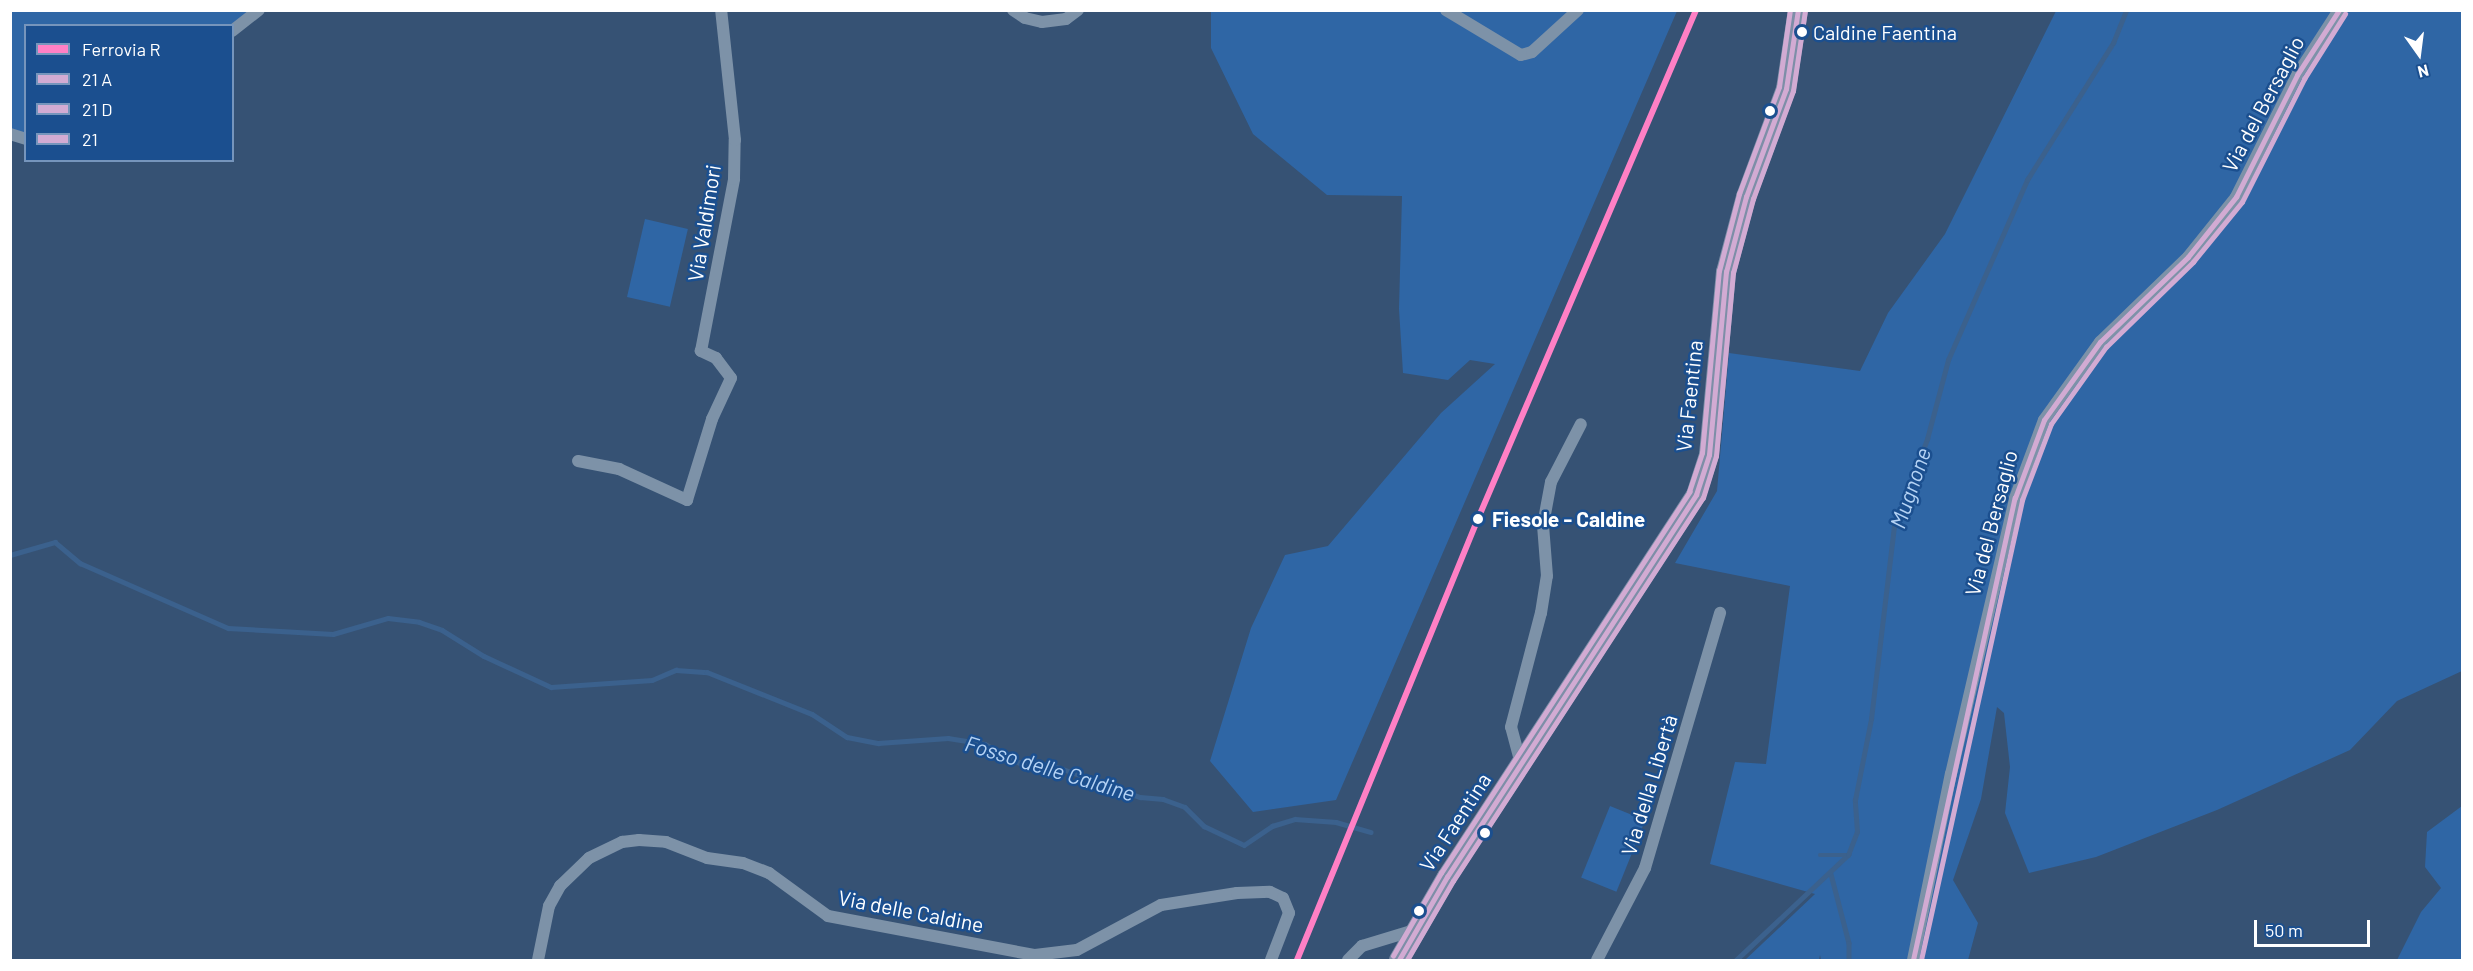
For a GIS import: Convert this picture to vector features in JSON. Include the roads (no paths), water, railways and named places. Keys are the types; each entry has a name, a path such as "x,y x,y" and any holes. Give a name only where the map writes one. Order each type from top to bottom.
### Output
{"main road":[{"name":"Via Faentina","path":"1399,960 1415,930 1521,764 1686,514 1704,475 1713,418 1726,272 1746,197 1786,89 1798,10"}],"street":[{"path":"234,29 259,10"},
{"name":"Via Valdimori","path":"578,461 619,468 687,500 711,423 731,378 716,358 701,351 734,179 735,140 721,10"},
{"path":"1013,10 1042,22 1066,19 1078,10"},
{"path":"1446,10 1521,55 1532,52 1578,10"},
{"name":"Via del Bersaglio","path":"1913,960 1960,731 2015,498 2044,420 2100,342 2188,257 2236,197 2297,75 2339,10"},
{"path":"1521,764 1511,727 1547,576 1545,514 1551,482 1581,424"},
{"name":"Via della Libertà","path":"1597,960 1645,868 1720,613"},
{"name":"Via delle Caldine","path":"538,960 549,906 560,886 599,853 622,842 639,840 666,842 707,858 743,863 769,873 828,916 1035,955 1077,950 1161,905 1238,892 1270,892 1283,898 1289,913 1271,960"},
{"path":"1348,960 1362,946 1415,930"}],"waterway":[{"name":"Mugnone","path":"1736,960 1848,855 1857,832 1855,800 1871,719 1894,527 1927,439 1948,360 2027,180 2113,43 2126,10"},
{"name":"Fosso delle Caldine","path":"10,555 55,542 80,563 228,628 333,634 388,618 419,622 442,630 484,656 551,687 652,680 676,670 707,672 812,714 847,737 878,743 948,738 985,744 1018,762 1052,765 1140,797 1163,799 1185,807 1204,826 1244,845 1272,826 1295,819 1336,822 1371,832"},
{"name":"Fosso delle Caldine","path":"1820,855 1847,855"},
{"path":"1831,874 1849,943 1849,960"}],"rail line":[{"name":"R","path":"1297,960 1477,521 1696,10"}],"place":[{"name":"Caldine Faentina","path":"1802,32"},
{"name":"Fiesole - Caldine","path":"1478,519"}]}
